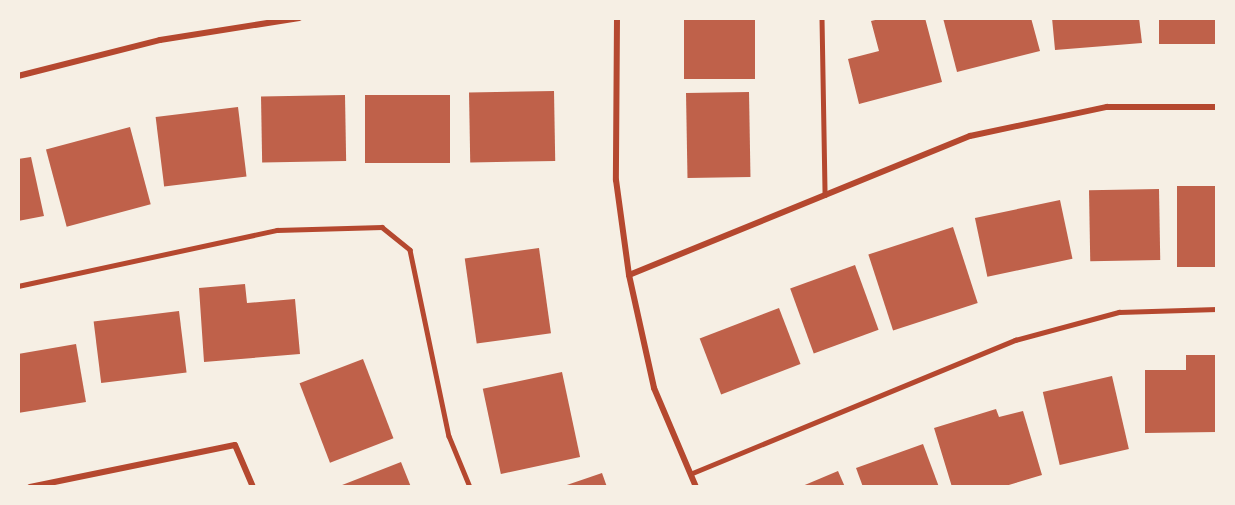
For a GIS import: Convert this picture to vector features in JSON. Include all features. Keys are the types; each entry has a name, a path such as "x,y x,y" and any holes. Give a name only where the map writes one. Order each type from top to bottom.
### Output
{"street":[{"path":"18,76 160,40 300,18"},
{"path":"617,18 616,180 629,275 654,388 696,487"},
{"path":"629,275 970,136 1107,107 1217,107"},
{"path":"30,487 235,445 253,487"}],"lane":[{"path":"822,18 825,195"},
{"path":"18,286 277,230 382,227 410,250 449,436 470,487"},
{"path":"690,474 1015,340 1119,312 1217,309"}],"building":[{"path":"684,18 755,18 755,79 684,79"},
{"path":"884,18 925,18 942,82 859,104 848,59 879,51 871,21"},
{"path":"943,18 1031,18 1040,51 957,72"},
{"path":"1052,18 1139,18 1142,43 1055,50"},
{"path":"1159,18 1217,18 1217,44 1159,44"},
{"path":"554,91 555,161 470,162 469,92"},
{"path":"749,92 750,177 687,178 686,93"},
{"path":"345,95 346,161 262,162 261,96"},
{"path":"365,95 450,95 450,163 365,163"},
{"path":"238,107 247,176 164,187 156,117"},
{"path":"130,127 151,204 67,227 46,150"},
{"path":"31,157 44,216 18,221 18,159"},
{"path":"1177,186 1217,186 1217,267 1177,267"},
{"path":"1159,189 1160,260 1090,261 1089,190"},
{"path":"1060,200 1072,259 987,277 975,218"},
{"path":"953,227 978,303 893,331 868,255"},
{"path":"539,248 551,333 477,344 465,258"},
{"path":"855,265 879,330 814,353 790,289"},
{"path":"245,284 247,303 295,299 300,354 204,362 199,288"},
{"path":"779,308 801,364 721,394 700,338"},
{"path":"179,311 187,373 101,383 94,321"},
{"path":"76,344 86,402 18,413 18,354"},
{"path":"1186,355 1217,355 1217,432 1145,433 1145,370 1186,370"},
{"path":"363,359 393,438 330,463 300,383"},
{"path":"562,372 580,457 501,474 483,389"},
{"path":"1112,376 1129,449 1060,465 1043,392"},
{"path":"996,409 999,417 1023,411 1042,475 1002,487 952,487 934,428"},
{"path":"923,444 939,487 863,487 856,468"},
{"path":"401,462 411,487 337,487"},
{"path":"838,471 845,487 800,487"},
{"path":"602,473 607,487 561,487"}]}
